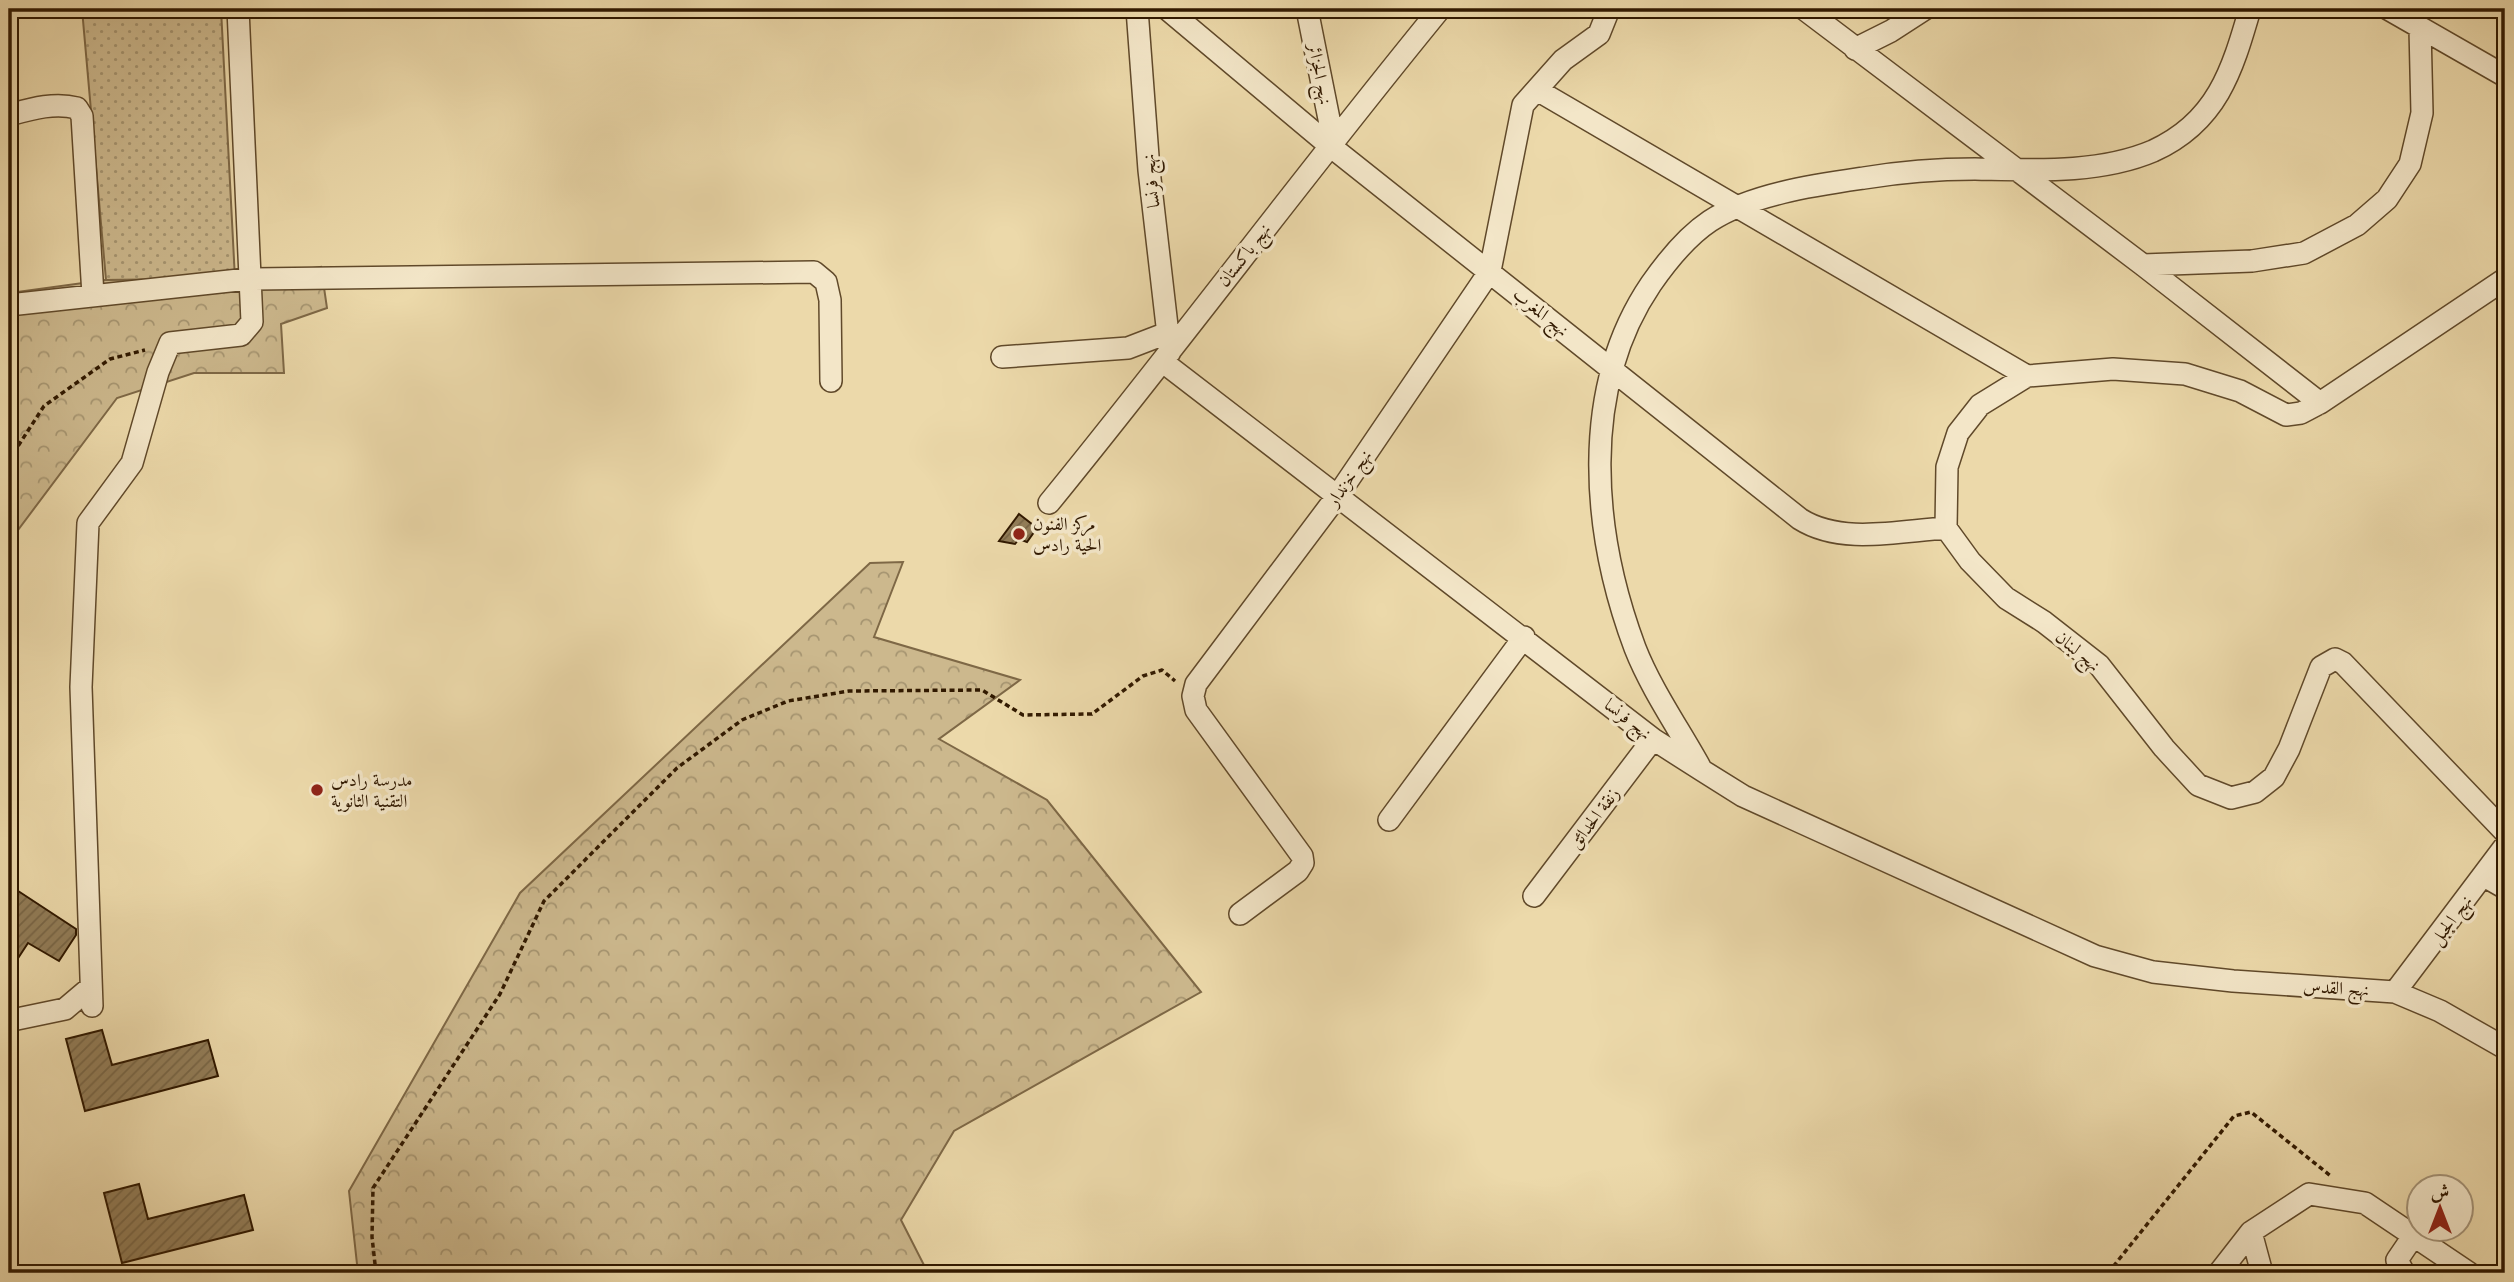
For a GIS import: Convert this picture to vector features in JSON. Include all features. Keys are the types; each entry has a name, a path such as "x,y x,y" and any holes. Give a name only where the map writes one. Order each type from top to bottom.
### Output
{"street":[{"path":"9,1018 17,1019 65,1009 92,996 81,687 88,523 132,463 158,372 170,343 241,335 248,330 252,322 238,9"},
{"name":"نهج فرنسا","path":"1137,9 1149,170 1167,349 1338,495 1524,637 1653,740 1744,796 2083,950 2153,972"},
{"name":"نهج المغرب","path":"1167,9 1490,271 1815,529 1836,534 1861,534 1946,528"},
{"name":"نهج الجزائر","path":"1307,9 1331,142"},
{"name":"نهج باكستان","path":"1049,503 1167,349 1440,9"},
{"name":"نهج خزندار","path":"1193,696 1196,684 1338,495 1490,271 1517,121 1523,105 1563,60 1600,34 1609,9"},
{"path":"1804,9 2016,172 2143,265 2319,403"},
{"path":"1855,49 1891,31 1925,9"},
{"path":"1703,771 1637,651 1617,593 1602,507 1600,460 1611,368 1640,300 1664,264 1711,220 1788,191 1867,177 1973,169 2016,172 2120,160 2152,151 2185,133 2206,113 2224,88 2250,9"},
{"path":"2388,9 2505,76"},
{"path":"2143,265 2252,261 2304,253 2357,225 2387,199 2410,164 2422,113 2420,28"},
{"path":"1537,90 2027,376"},
{"path":"9,115 35,108 66,105 77,108 82,116 93,295"},
{"path":"9,305 248,279 814,272 826,282 830,300 831,381"},
{"path":"1946,528 1947,467 1958,433 1980,405 2027,376 2113,369 2185,374 2240,391 2278,412 2293,416 2319,403 2505,279"},
{"path":"1002,357 1128,348 1167,349"},
{"name":"نهج لبنان","path":"1946,528 1970,561 2006,598 2044,622 2099,666 2164,748 2198,785 2231,798 2255,792 2274,777 2289,749 2320,667 2335,659 2343,663 2505,832"},
{"path":"1389,820 1524,637"},
{"path":"1193,696 1196,710 1301,856 1303,863 1298,871 1240,914"},
{"name":"زنقة الحدائق","path":"1534,896 1653,740"},
{"name":"نهج الجبل","path":"2395,992 2505,846"},
{"path":"2484,876 2505,887"},
{"name":"نهج القدس","path":"2153,972 2233,981 2395,992 2440,1011 2505,1048"},
{"path":"2219,1273 2251,1233 2309,1194 2365,1203 2406,1230"},
{"path":"2251,1233 2262,1273"},
{"path":"2404,1273 2398,1260 2408,1244"},
{"path":"2427,1244 2469,1273"}],"path":[{"path":"9,460 44,406 110,359 170,343"},
{"path":"376,1273 372,1237 373,1188 500,994 544,901 677,768 742,720 788,701 849,691 982,690 1023,715 1092,714 1143,676 1162,670 1193,696"},
{"path":"2108,1273 2234,1116 2240,1113 2251,1112 2334,1178"}],"green space":[{"path":"82,9 221,9 235,279 106,280"},
{"path":"321,267 327,308 281,324 284,373 194,373 117,398 9,542 9,293 105,280 235,279"},
{"path":"903,562 874,637 1020,680 939,739 1047,800 1201,992 954,1131 901,1220 928,1273 358,1273 349,1191 520,893 870,563"}],"building":[{"name":"مركز الفنون الحية رادس","path":"1019,514 1037,528 1027,542 1019,539 1015,544 999,541"},
{"path":"9,885 76,929 76,935 59,961 28,943 9,972"},
{"path":"102,1030 112,1065 208,1040 218,1076 85,1111 66,1039"},
{"path":"139,1184 148,1219 244,1195 253,1230 122,1263 104,1193"}],"place":[{"name":"مركز الفنون الحية رادس","path":"1019,534"},
{"name":"مدرسة رادس التقنية الثانوية","path":"317,790"}]}
